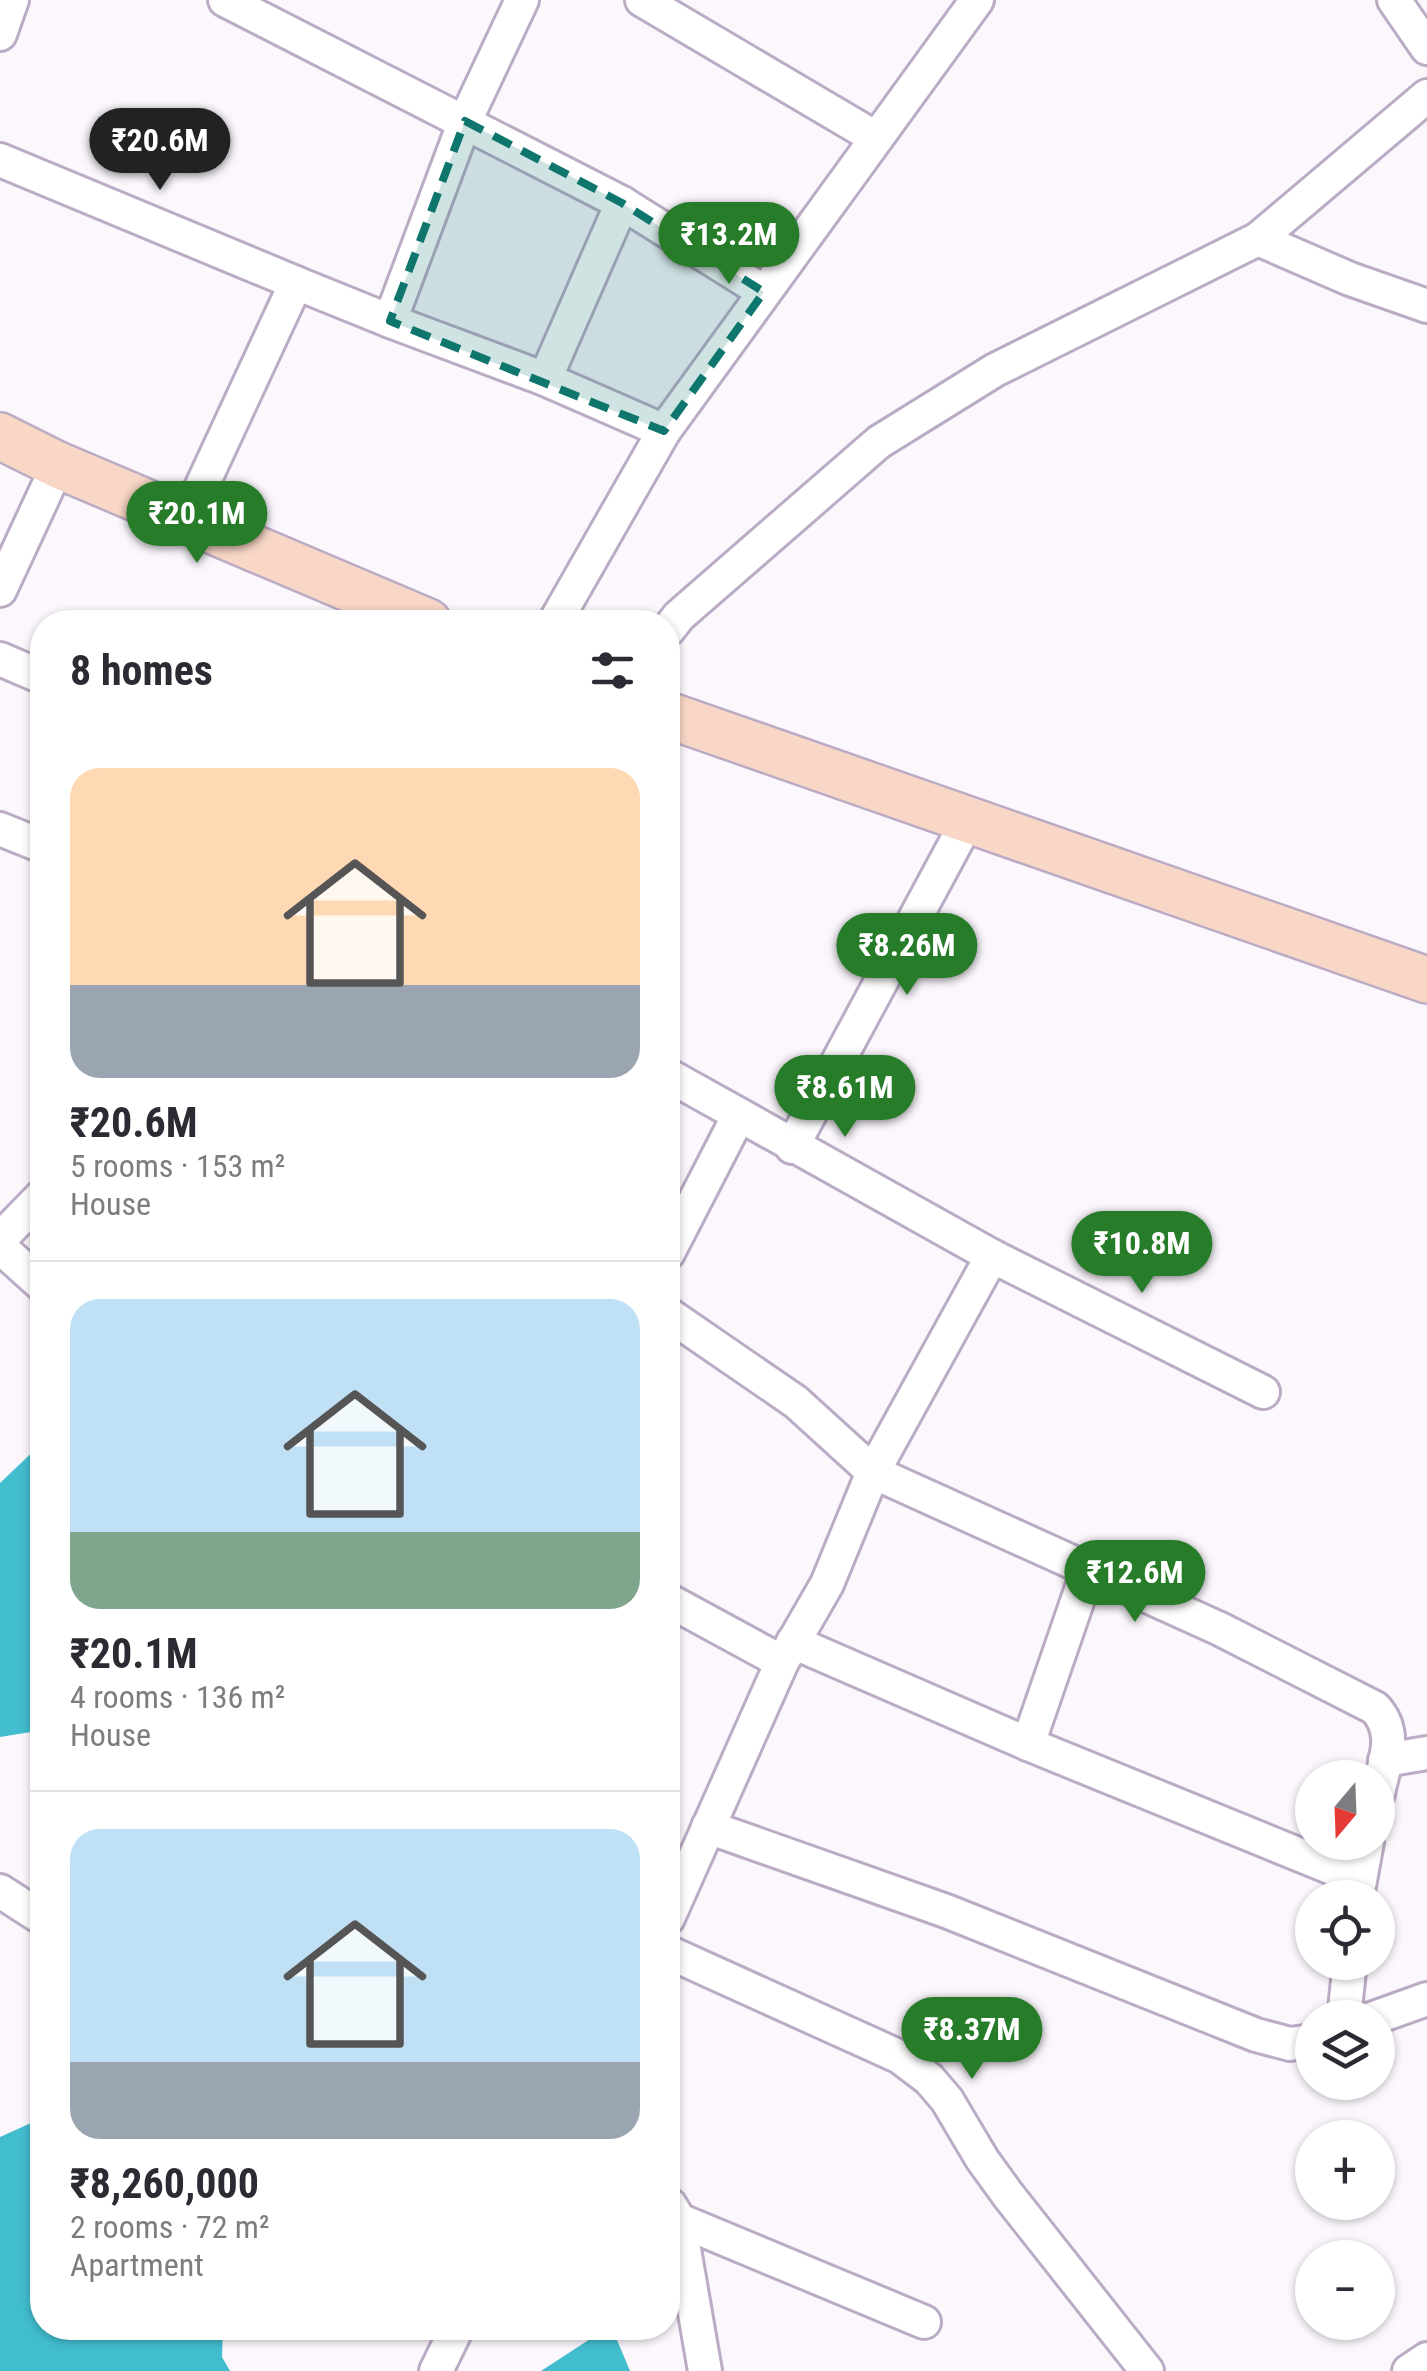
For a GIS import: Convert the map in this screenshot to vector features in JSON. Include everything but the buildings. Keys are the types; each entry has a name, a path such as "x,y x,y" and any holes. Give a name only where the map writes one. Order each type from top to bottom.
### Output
{"street":[{"path":"0,34 12,0"},
{"path":"225,0 622,203 764,292"},
{"path":"390,320 465,121 522,0"},
{"path":"642,0 876,138"},
{"path":"562,610 664,431 978,0"},
{"path":"1394,0 1427,48"},
{"path":"680,614 879,442 995,370 1258,239 1427,96"},
{"path":"0,160 296,284 546,379 664,431"},
{"path":"546,379 622,203"},
{"path":"1258,239 1350,279 1427,306"},
{"path":"186,520 296,284"},
{"path":"0,436 58,465 400,610"},
{"path":"0,590 58,465"},
{"path":"0,658 30,672"},
{"path":"680,719 1427,980"},
{"path":"792,1147 968,820"},
{"path":"0,829 30,841"},
{"path":"680,1083 992,1256 1263,1392"},
{"path":"680,1230 738,1118"},
{"path":"0,1238 30,1208"},
{"path":"0,1247 30,1273"},
{"path":"680,1890 788,1652 827,1584 873,1472 992,1256"},
{"path":"680,1322 796,1402 873,1472 1220,1629 1375,1708 1386,1720 1390,1733 1385,1760 1427,1753"},
{"path":"1028,1744 1088,1570"},
{"path":"680,1605 788,1652 1028,1744 1340,1880"},
{"path":"708,1826 946,1912 1256,2035 1295,2044"},
{"path":"0,1891 30,1910"},
{"path":"680,1957 900,2057 930,2079 999,2183 1146,2371"},
{"path":"1395,2010 1427,1999"},
{"path":"680,2213 924,2322"},
{"path":"680,2241 705,2371"},
{"path":"436,2371 451,2340"},
{"path":"1409,2371 1427,2359"}],"highlighted area":[{"path":"465,121 622,203 764,292 664,431 390,321"}],"water":[{"path":"30,1454 30,1732 0,1737 0,1483"},
{"path":"30,2123 30,2340 223,2340 222,2357 230,2371 0,2371 0,2137"},
{"path":"589,2340 617,2340 630,2371 541,2371"}]}
